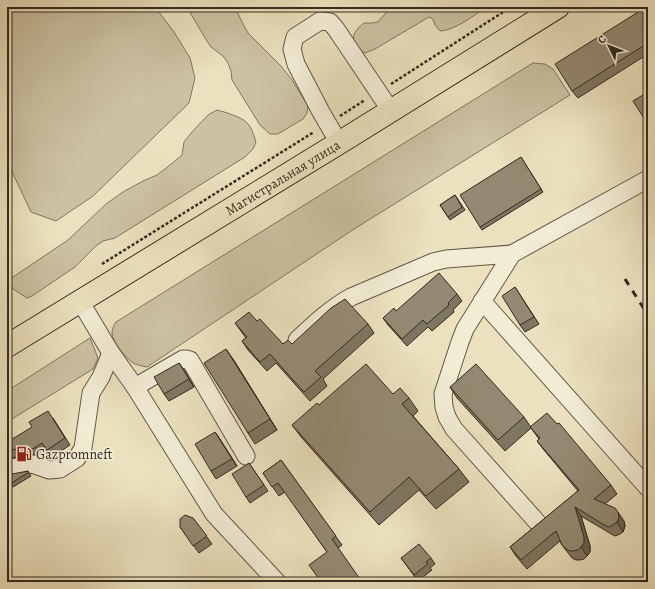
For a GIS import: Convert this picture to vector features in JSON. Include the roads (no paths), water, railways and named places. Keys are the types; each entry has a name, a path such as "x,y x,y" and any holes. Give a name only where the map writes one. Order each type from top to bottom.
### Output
{"main road":[{"name":"Магистральная улица","path":"7,346 558,7"}],"lane":[{"path":"339,143 296,64 292,48 295,37 320,21 330,22 341,35 391,111"},
{"path":"297,340 331,310 345,300 432,262 446,259 512,254 648,179"},
{"path":"512,254 465,329 443,394 444,407 447,417 454,429 537,522"},
{"path":"80,301 214,514 277,582"},
{"path":"482,301 648,488"},
{"path":"7,469 32,464 49,470 60,469 77,458 83,448 91,393 101,377 112,353"},
{"path":"135,387 183,359 186,358 190,360 246,456"}],"railway":[{"path":"625,279 648,315"},
{"path":"644,348 648,353"}],"place":[{"name":"Gazpromneft","path":"24,454"}]}
